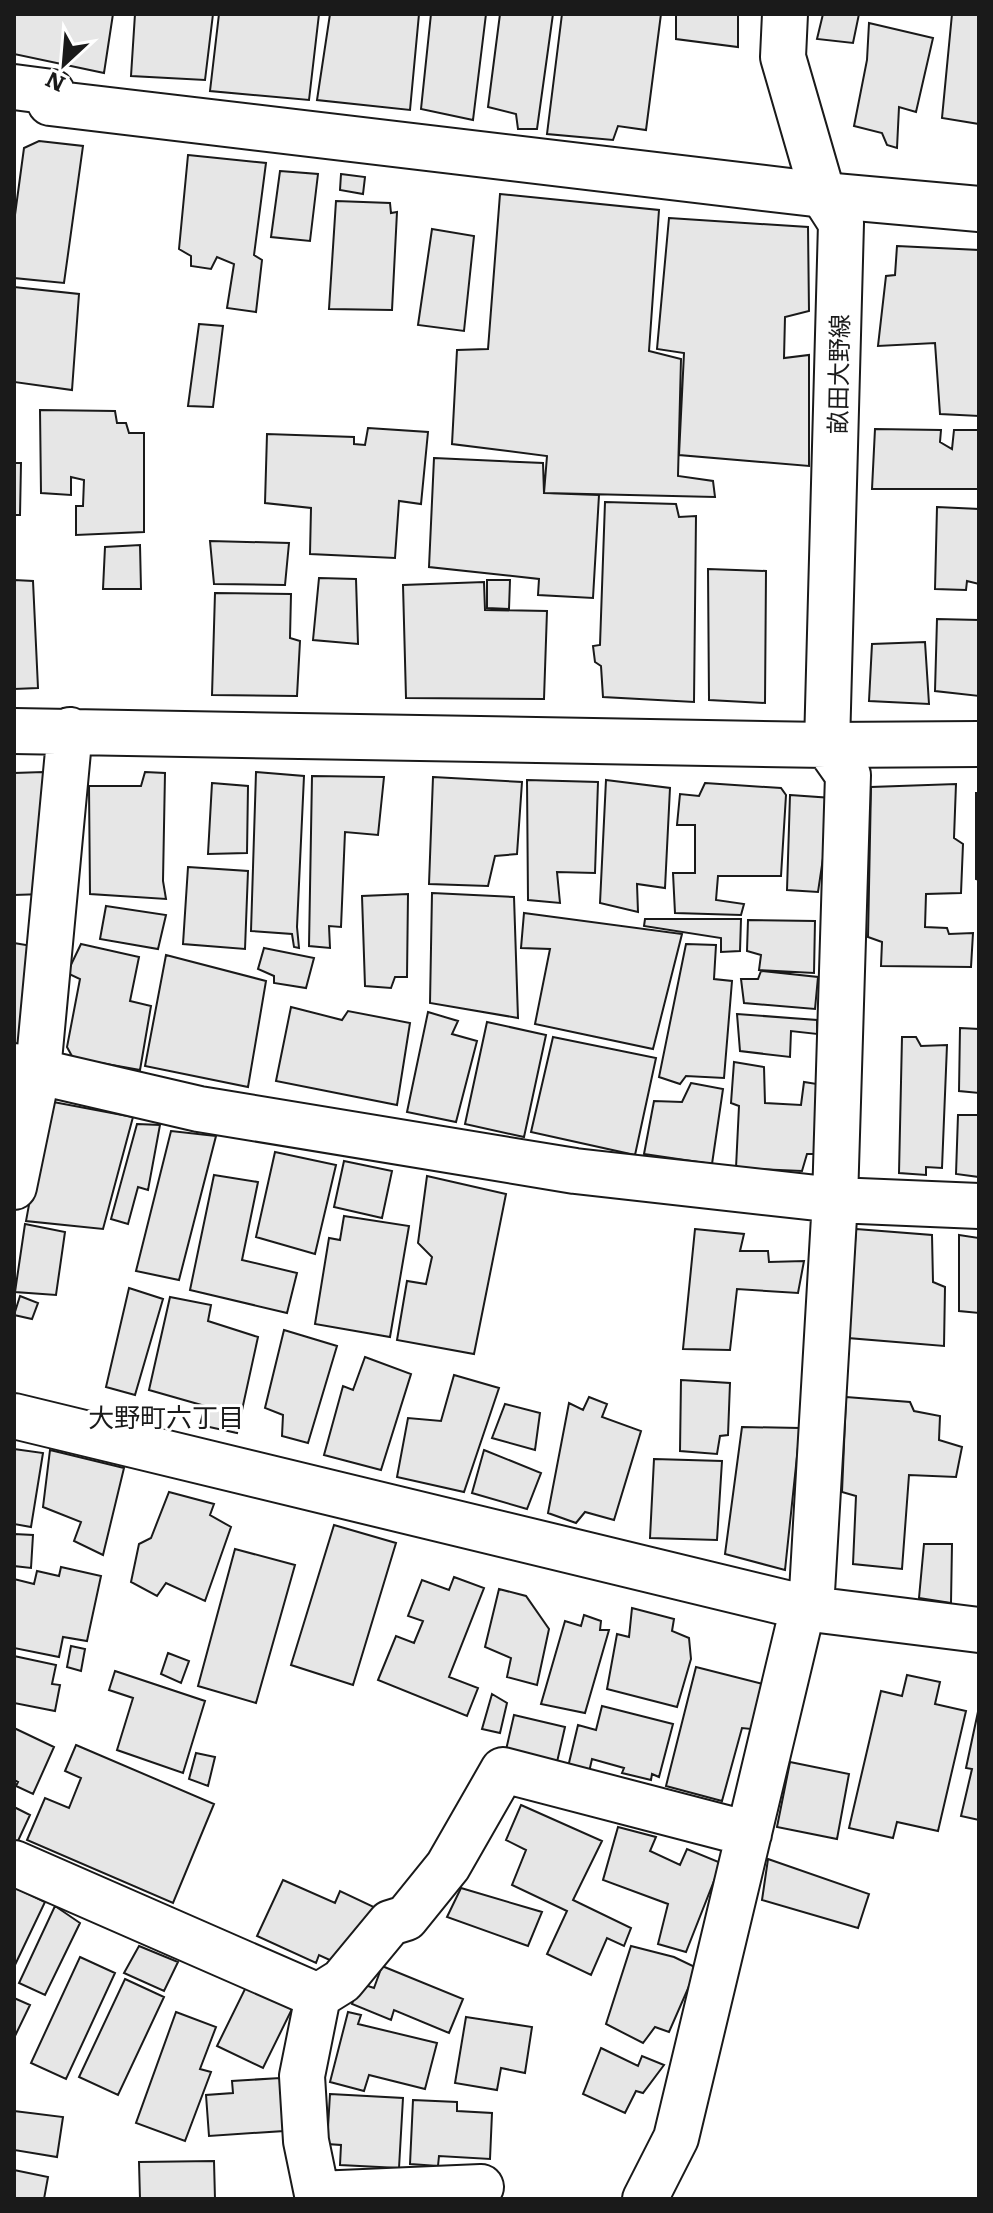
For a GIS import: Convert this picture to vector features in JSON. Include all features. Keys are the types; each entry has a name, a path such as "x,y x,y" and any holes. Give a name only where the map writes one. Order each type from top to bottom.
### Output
{"street":[{"name":"畝田大野線","path":"785,14 783,57 823,195 841,223 827,745"},
{"path":"14,87 52,92 50,103 823,195 979,209"},
{"path":"14,1187 26,1069 70,730"},
{"path":"14,731 827,745 979,744"},
{"path":"645,2199 676,2138 807,1608 835,1200 848,775 827,745"},
{"path":"26,1069 199,1109 531,1164 835,1200 979,1206"},
{"path":"14,1416 807,1608 979,1630"},
{"path":"481,2187 317,2194 306,2141 302,2076 318,1996 342,1981 390,1923 406,1918 448,1866 503,1770 749,1834"},
{"path":"14,1863 318,1996"}],"building":[{"path":"14,14 113,14 104,73 14,54"},
{"path":"135,14 213,14 205,80 131,76"},
{"path":"219,14 319,14 309,100 210,91"},
{"path":"330,14 419,14 410,110 317,100"},
{"path":"431,14 486,14 473,120 421,109"},
{"path":"500,14 553,14 537,129 518,129 516,114 488,107"},
{"path":"562,14 661,14 646,130 618,126 613,140 547,134"},
{"path":"676,14 738,14 738,47 676,39"},
{"path":"823,14 859,14 853,43 817,39"},
{"path":"952,14 979,14 979,124 942,118"},
{"path":"869,23 933,38 916,112 899,107 897,148 887,145 882,133 854,126 867,60"},
{"path":"39,141 83,146 64,283 14,278 14,222 24,148"},
{"path":"188,155 266,163 254,255 262,260 256,312 227,308 234,264 217,257 211,269 191,266 191,256 179,249"},
{"path":"280,171 318,174 310,241 271,237"},
{"path":"341,174 365,177 363,194 340,190"},
{"path":"500,194 659,210 649,351 681,359 678,476 713,481 715,497 544,493 547,456 452,444 457,350 488,349"},
{"path":"336,201 390,203 391,213 397,212 392,310 329,309"},
{"path":"669,218 808,227 809,311 785,317 784,358 809,355 809,466 679,455 684,353 657,349"},
{"path":"432,229 474,236 464,331 418,325"},
{"path":"897,246 979,250 979,416 940,414 935,343 878,346 886,276 895,275"},
{"path":"14,287 79,294 72,390 14,382"},
{"path":"199,324 223,326 213,407 188,406"},
{"path":"40,410 115,411 117,423 126,423 129,433 144,433 144,532 76,535 76,506 83,506 84,480 71,477 71,495 41,493"},
{"path":"368,428 428,432 421,504 399,501 395,558 310,554 311,508 265,503 267,434 354,437 354,444 365,445"},
{"path":"875,429 941,430 940,442 952,449 954,430 979,430 979,489 872,489"},
{"path":"434,458 543,463 544,493 599,495 593,598 538,595 539,579 429,567"},
{"path":"14,463 21,463 20,515 14,515"},
{"path":"605,502 676,504 679,517 696,516 694,702 603,697 601,666 595,662 593,646 600,645"},
{"path":"937,507 979,509 979,584 967,581 966,590 935,589"},
{"path":"210,541 289,543 285,585 214,584"},
{"path":"140,545 141,589 103,589 105,547"},
{"path":"708,569 766,571 765,703 709,700"},
{"path":"319,578 356,579 358,644 313,640"},
{"path":"14,580 33,581 38,688 14,689"},
{"path":"487,580 510,580 509,609 487,608"},
{"path":"484,582 485,610 547,611 544,699 406,698 403,585"},
{"path":"215,593 291,594 290,638 300,641 297,696 212,695"},
{"path":"937,619 979,620 979,696 935,691"},
{"path":"925,642 929,704 869,701 872,644"},
{"path":"43,772 44,894 14,895 14,773"},
{"path":"145,772 165,773 163,881 166,899 90,894 89,786 141,786"},
{"path":"256,772 304,776 297,927 299,948 294,947 292,934 251,931"},
{"path":"312,776 384,777 378,835 345,832 341,927 329,926 330,948 309,946"},
{"path":"433,777 522,782 517,854 495,856 488,886 429,884"},
{"path":"527,780 598,782 595,873 557,872 560,903 528,900"},
{"path":"606,780 670,788 665,888 637,884 638,912 600,903"},
{"path":"212,783 248,786 247,853 208,854"},
{"path":"705,783 781,788 786,795 781,876 718,876 716,900 744,904 741,915 675,913 673,873 695,873 695,825 677,825 680,794 699,796"},
{"path":"956,784 954,838 963,844 961,893 926,894 925,927 947,928 949,934 973,933 971,967 881,966 882,942 868,937 871,787"},
{"path":"976,793 979,793 979,880 976,879"},
{"path":"790,795 832,798 818,892 787,890"},
{"path":"188,867 248,871 245,949 183,944"},
{"path":"432,893 514,897 518,1018 430,1003"},
{"path":"408,894 407,977 395,977 391,988 365,986 362,896"},
{"path":"106,906 166,915 158,949 100,939"},
{"path":"524,913 682,934 653,1049 535,1024 550,949 521,948"},
{"path":"645,919 741,919 740,951 721,952 721,938 644,926"},
{"path":"748,920 815,921 814,973 759,970 761,955 747,951"},
{"path":"14,943 38,947 21,1049 14,1047"},
{"path":"81,944 139,957 130,1001 151,1006 140,1070 73,1058 67,1047 80,979 67,973"},
{"path":"686,944 716,945 714,979 732,981 724,1078 686,1076 680,1084 659,1077"},
{"path":"264,948 314,958 306,988 274,983 274,976 258,969"},
{"path":"166,955 266,981 248,1087 145,1066"},
{"path":"761,971 818,977 815,1009 744,1003 741,979 758,979"},
{"path":"291,1007 342,1020 348,1011 410,1023 397,1105 276,1081"},
{"path":"428,1012 458,1021 452,1034 477,1041 456,1122 407,1112"},
{"path":"737,1014 817,1020 817,1034 791,1031 790,1057 740,1051"},
{"path":"487,1022 546,1035 524,1137 465,1124"},
{"path":"960,1028 979,1029 979,1093 959,1091"},
{"path":"553,1037 656,1058 635,1155 531,1132"},
{"path":"902,1037 916,1037 921,1046 947,1045 942,1168 926,1167 926,1175 899,1173"},
{"path":"734,1062 764,1067 765,1103 801,1105 804,1082 817,1084 814,1154 807,1154 802,1171 736,1168 739,1106 731,1103"},
{"path":"691,1083 723,1089 712,1164 644,1154 654,1101 682,1102"},
{"path":"48,1101 133,1117 103,1229 26,1221"},
{"path":"958,1115 979,1115 979,1177 956,1174"},
{"path":"137,1124 160,1125 148,1190 138,1187 128,1224 111,1219"},
{"path":"171,1131 216,1136 179,1280 136,1271"},
{"path":"275,1152 336,1165 315,1254 256,1237"},
{"path":"344,1161 392,1171 382,1218 334,1207"},
{"path":"214,1175 258,1182 242,1260 297,1273 287,1313 190,1290"},
{"path":"427,1176 506,1194 474,1354 397,1340 407,1281 426,1284 432,1257 418,1243"},
{"path":"344,1216 409,1226 390,1337 315,1324 329,1238 340,1240"},
{"path":"25,1224 65,1232 56,1295 15,1292"},
{"path":"695,1229 744,1234 740,1251 768,1251 769,1262 804,1261 798,1293 737,1289 730,1350 683,1349"},
{"path":"856,1229 932,1235 933,1282 945,1287 944,1346 848,1338"},
{"path":"959,1235 979,1238 979,1313 959,1311"},
{"path":"129,1288 163,1299 135,1395 106,1387"},
{"path":"20,1296 38,1303 32,1319 14,1315"},
{"path":"170,1297 211,1305 208,1321 258,1337 237,1433 200,1425 205,1406 149,1390"},
{"path":"284,1330 337,1346 308,1443 282,1436 283,1415 265,1408"},
{"path":"365,1357 411,1374 381,1470 324,1455 343,1386 353,1390"},
{"path":"454,1375 499,1388 464,1492 397,1477 408,1418 441,1421"},
{"path":"681,1380 730,1383 728,1435 720,1436 717,1454 680,1451"},
{"path":"589,1397 607,1404 602,1417 641,1431 614,1520 585,1512 576,1523 548,1513 569,1403 583,1410"},
{"path":"846,1397 910,1402 914,1411 940,1416 939,1440 962,1447 956,1477 909,1475 902,1569 853,1564 856,1496 842,1492"},
{"path":"505,1404 540,1413 535,1450 492,1438"},
{"path":"742,1427 800,1428 785,1570 725,1554"},
{"path":"14,1449 43,1453 31,1527 14,1524"},
{"path":"50,1450 124,1468 103,1555 74,1541 81,1522 43,1507"},
{"path":"484,1450 541,1473 527,1509 472,1493"},
{"path":"654,1459 722,1461 717,1540 650,1538"},
{"path":"169,1492 214,1504 210,1515 231,1527 205,1601 166,1583 157,1596 131,1582 139,1544 151,1538"},
{"path":"334,1525 396,1543 353,1685 291,1665"},
{"path":"14,1534 33,1535 31,1568 14,1566"},
{"path":"924,1544 952,1544 951,1603 919,1598"},
{"path":"235,1549 295,1565 256,1703 198,1686"},
{"path":"61,1567 101,1576 87,1641 63,1637 59,1657 14,1648 14,1579 34,1584 37,1571 59,1576"},
{"path":"454,1577 484,1588 449,1677 478,1688 467,1716 378,1680 396,1636 414,1643 423,1621 408,1616 422,1580 449,1590"},
{"path":"499,1589 526,1596 549,1629 537,1685 507,1677 511,1658 485,1647"},
{"path":"632,1608 674,1619 672,1631 689,1638 691,1659 677,1707 607,1689 617,1634 629,1637"},
{"path":"584,1615 601,1621 600,1630 609,1630 585,1713 541,1704 565,1621 581,1626"},
{"path":"71,1646 85,1649 81,1671 67,1667"},
{"path":"168,1653 189,1661 181,1683 161,1674"},
{"path":"14,1656 56,1665 52,1684 60,1685 55,1711 14,1703"},
{"path":"696,1667 763,1684 751,1729 742,1728 722,1801 666,1786"},
{"path":"115,1671 205,1701 183,1773 117,1750 133,1698 109,1690"},
{"path":"907,1675 940,1682 935,1704 966,1711 938,1831 897,1822 893,1838 849,1828 881,1691 902,1696"},
{"path":"492,1694 507,1703 500,1733 482,1729"},
{"path":"602,1706 673,1724 659,1777 652,1774 651,1780 622,1773 624,1768 592,1759 589,1772 568,1767 578,1725 596,1730"},
{"path":"979,1707 979,1820 961,1816 972,1769 966,1768"},
{"path":"514,1715 565,1727 557,1762 506,1750"},
{"path":"14,1728 54,1747 33,1794 16,1786 18,1782 14,1780"},
{"path":"76,1745 214,1804 173,1903 27,1840 45,1798 69,1808 81,1778 65,1771"},
{"path":"196,1753 215,1757 208,1786 189,1779"},
{"path":"790,1762 849,1774 837,1839 777,1827"},
{"path":"521,1805 602,1841 573,1900 631,1928 624,1946 607,1938 591,1975 547,1954 567,1911 512,1885 526,1850 506,1840"},
{"path":"14,1807 30,1815 17,1843 14,1842"},
{"path":"618,1827 656,1837 650,1851 680,1865 687,1849 721,1863 686,1952 658,1944 668,1904 603,1880"},
{"path":"768,1859 869,1894 858,1928 762,1900"},
{"path":"283,1880 335,1903 340,1891 376,1908 332,1961 319,1955 316,1963 257,1936"},
{"path":"14,1887 45,1902 14,1967"},
{"path":"461,1888 542,1912 528,1946 447,1917"},
{"path":"55,1906 80,1923 45,1995 19,1983"},
{"path":"139,1946 178,1962 164,1991 124,1973"},
{"path":"631,1946 674,1957 697,1968 669,2032 655,2027 643,2043 606,2024"},
{"path":"80,1957 115,1973 66,2079 31,2063"},
{"path":"382,1966 463,1999 449,2033 394,2010 391,2020 352,2004 359,1983 374,1988"},
{"path":"125,1979 164,1997 118,2095 79,2077"},
{"path":"246,1987 292,2009 263,2068 217,2046"},
{"path":"14,1998 30,2005 14,2038"},
{"path":"176,2012 216,2027 200,2069 211,2072 185,2141 136,2123"},
{"path":"348,2012 361,2015 358,2024 437,2043 425,2089 369,2075 364,2091 330,2082"},
{"path":"466,2017 532,2027 525,2073 501,2068 497,2090 455,2083"},
{"path":"601,2048 638,2066 642,2056 664,2065 643,2093 636,2091 625,2113 583,2094"},
{"path":"280,2078 284,2131 209,2136 206,2095 233,2093 232,2081"},
{"path":"330,2094 403,2098 399,2168 340,2165 341,2145 327,2144"},
{"path":"413,2100 457,2102 457,2111 492,2113 490,2159 439,2156 438,2166 410,2164"},
{"path":"14,2111 63,2117 57,2157 14,2150"},
{"path":"214,2161 215,2199 140,2199 139,2162"},
{"path":"14,2170 48,2177 44,2199 14,2199"}],"district":[{"name":"大野町六丁目","path":"166,1415"}]}
